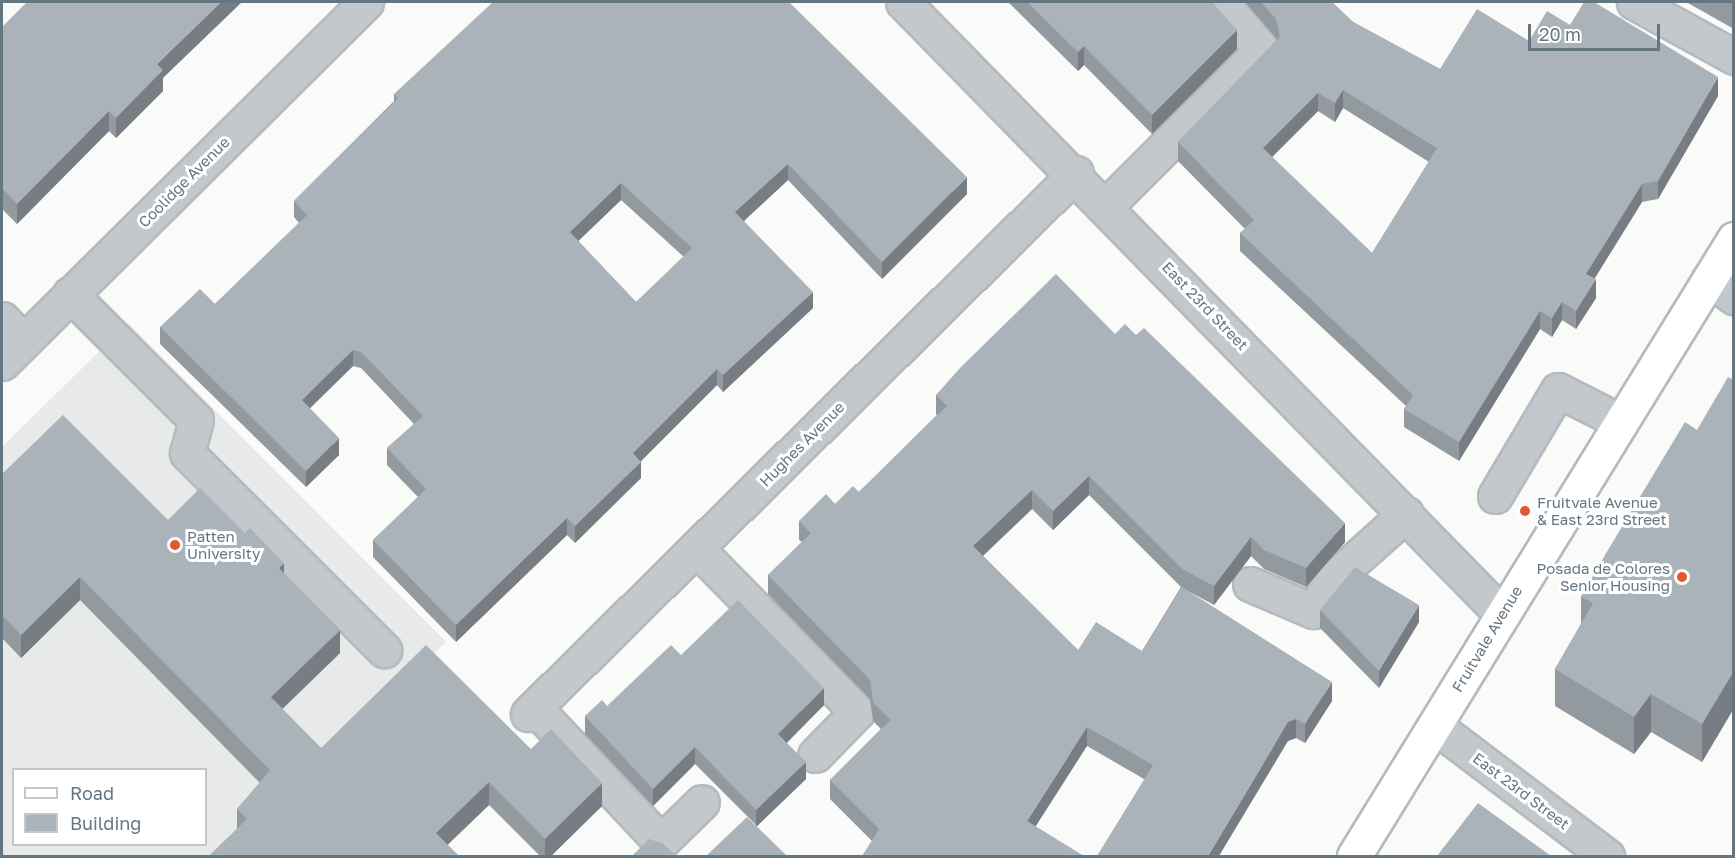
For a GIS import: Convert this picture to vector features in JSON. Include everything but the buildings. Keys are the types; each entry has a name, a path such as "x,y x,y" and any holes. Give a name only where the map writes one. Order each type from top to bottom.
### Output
{"main road":[{"name":"Fruitvale Avenue","path":"1354,856 1621,422 1721,288 1734,239"}],"street":[{"name":"Coolidge Avenue","path":"9,341 70,294 366,2"},
{"name":"East 23rd Street","path":"903,2 1076,173 1502,614"},
{"path":"1634,2 1734,57"},
{"path":"1107,205 1262,50 1228,10"},
{"name":"Hughes Avenue","path":"702,802 661,842 531,711 1076,173"},
{"path":"70,294 196,420 187,453 384,650"},
{"path":"1495,496 1558,390 1621,422"},
{"path":"1250,584 1313,611 1333,579 1406,514"},
{"path":"696,548 857,712 815,755"},
{"name":"East 23rd Street","path":"1435,726 1607,856"}],"shaded area":[{"name":"Patten University","path":"128,323 446,642 349,736 339,856 2,856 2,447"}],"place":[{"name":"Fruitvale Avenue & East 23rd Street","path":"1525,511"},
{"name":"Patten University","path":"175,545"},
{"name":"Posada de Colores Senior Housing","path":"1682,577"}]}
